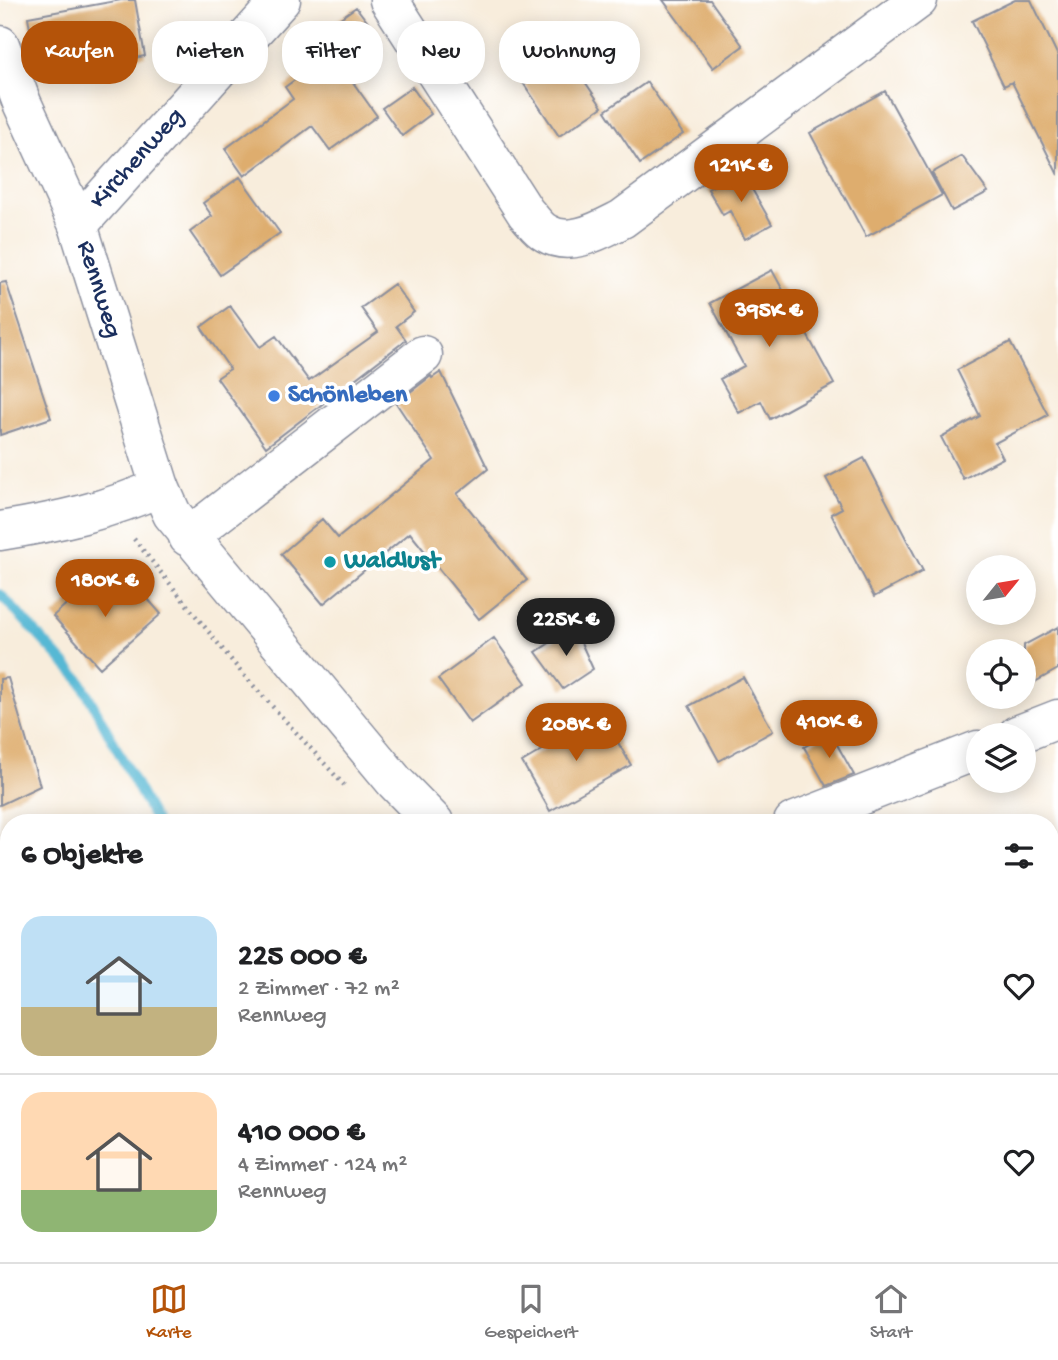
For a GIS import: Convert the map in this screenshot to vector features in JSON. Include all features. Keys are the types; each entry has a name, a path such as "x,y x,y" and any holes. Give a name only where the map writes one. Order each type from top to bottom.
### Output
{"street":[{"name":"Kirchenweg","path":"78,225 281,0"},
{"path":"388,0 526,213 546,233 563,239 578,238 622,219 918,0"},
{"name":"Rennweg","path":"0,46 11,108 78,225 160,487 172,514 188,537 395,782 426,814"},
{"path":"188,537 423,355"},
{"path":"0,531 54,522 122,505 160,487"},
{"path":"1036,728 1058,719"},
{"path":"814,814 966,755"}],"building":[{"path":"121,0 135,0 145,56 138,57 138,21 29,21 28,17"},
{"path":"663,0 710,0 743,46 713,68"},
{"path":"1015,0 1031,0 1058,56 1058,175 1012,82 1004,86 972,21"},
{"path":"356,7 367,21 336,21"},
{"path":"647,82 683,134 640,164 605,111"},
{"path":"289,84 354,84 377,116 330,150 312,126 244,176 225,149 293,99 285,87"},
{"path":"524,84 586,84 602,107 559,136"},
{"path":"412,87 431,114 402,136 382,108"},
{"path":"885,91 942,195 866,237 810,133"},
{"path":"962,156 988,192 952,211 932,173"},
{"path":"741,170 772,224 745,239 730,211 723,215 708,189"},
{"path":"240,177 280,233 220,275 190,232 212,216 203,203"},
{"path":"772,270 834,384 770,419 761,401 739,413 720,379 744,366 710,303"},
{"path":"6,282 51,418 0,435 0,283"},
{"path":"394,284 414,312 396,326 406,340 266,447 217,378 230,369 201,327 230,306 260,347 276,336 309,381 378,332 361,308"},
{"path":"1010,342 1048,415 995,443 1003,458 963,479 941,437 980,416 957,370"},
{"path":"441,372 488,469 457,494 527,580 479,619 410,533 323,604 281,554 322,519 338,538 434,460 396,403 431,376 432,378"},
{"path":"864,458 923,571 874,597 831,514 842,508 826,478"},
{"path":"101,573 126,601 139,589 161,614 100,668 53,616"},
{"path":"574,627 593,669 563,689 536,652"},
{"path":"1058,627 1058,669 1036,681 1036,639"},
{"path":"494,638 526,683 470,723 438,679"},
{"path":"743,677 773,731 719,761 689,706"},
{"path":"8,678 40,786 0,805 0,679"},
{"path":"602,715 631,765 550,811 522,762"},
{"path":"830,732 854,775 826,786 804,747"}],"waterway":[{"path":"0,594 80,680 152,814"}],"place":[{"name":"Schönleben","path":"274,396"},
{"name":"Waldlust","path":"330,562"}]}
